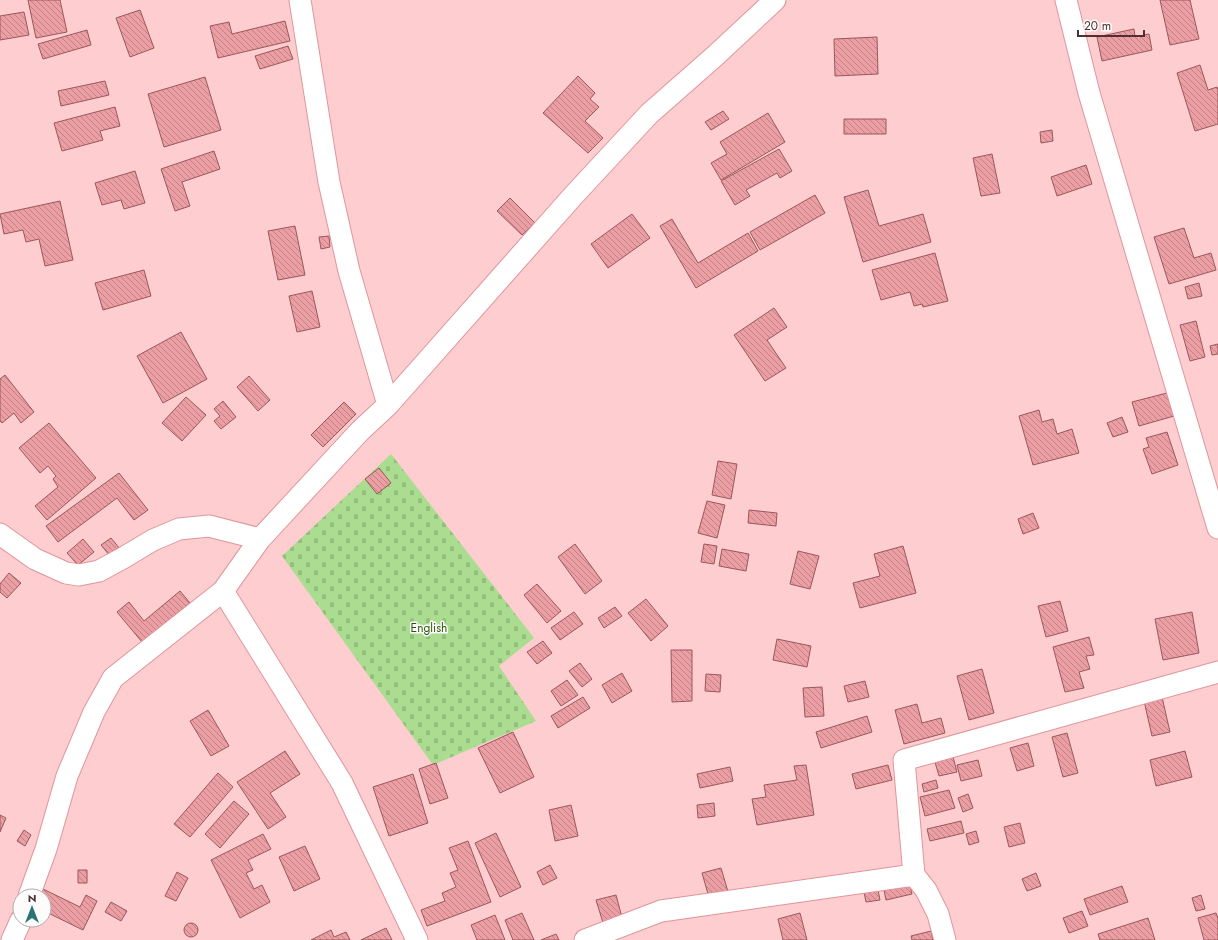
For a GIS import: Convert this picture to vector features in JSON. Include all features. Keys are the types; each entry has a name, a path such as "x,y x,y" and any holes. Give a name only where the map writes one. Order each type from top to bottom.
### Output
{"street":[{"path":"300,0 331,190 349,271 388,405"},
{"path":"32,888 46,849 67,776 94,712 114,678 223,591 260,539 360,431 388,405 572,196 649,114 775,0"},
{"path":"1066,0 1089,93 1218,528"},
{"path":"0,534 35,559 66,573 79,575 99,571 153,540 179,529 209,526 260,539"},
{"path":"223,591 342,783 417,940"},
{"path":"945,940 938,914 926,890 914,875 904,760 1218,672"},
{"path":"590,939 662,911 914,875"},
{"path":"12,940 17,928"}],"green space":[{"name":"English","path":"391,454 534,638 499,666 536,721 433,765 282,556"}],"building":[{"path":"28,0 60,0 67,32 36,38"},
{"path":"1160,0 1190,0 1199,39 1170,45"},
{"path":"140,10 154,48 130,57 116,18"},
{"path":"24,12 29,35 0,40 0,16"},
{"path":"285,21 290,41 218,58 210,26 229,22 232,34"},
{"path":"1134,29 1135,37 1149,34 1152,50 1102,61 1097,37"},
{"path":"87,30 91,45 43,59 38,44"},
{"path":"877,37 878,74 835,76 834,39"},
{"path":"288,46 293,59 260,69 255,56"},
{"path":"1200,65 1208,90 1217,87 1218,89 1218,124 1195,131 1177,73"},
{"path":"578,76 595,93 590,99 599,107 585,121 603,138 588,153 543,113"},
{"path":"205,77 221,130 164,147 148,94"},
{"path":"105,81 109,95 61,106 58,91"},
{"path":"115,107 120,126 100,131 103,140 62,151 54,123"},
{"path":"723,111 729,119 711,130 705,122"},
{"path":"768,113 785,142 721,180 711,163 727,154 720,142"},
{"path":"844,119 886,119 886,134 844,134"},
{"path":"1052,130 1053,141 1041,143 1040,132"},
{"path":"779,149 792,171 780,178 777,173 746,190 750,196 735,205 721,181"},
{"path":"214,151 220,169 182,182 190,206 175,211 161,169"},
{"path":"992,154 1000,193 981,196 973,158"},
{"path":"1086,165 1092,184 1057,196 1051,177"},
{"path":"135,171 145,203 124,209 121,200 102,205 95,183"},
{"path":"868,190 879,226 923,214 931,242 863,262 844,197"},
{"path":"815,195 825,213 760,250 750,232"},
{"path":"510,198 535,223 522,235 497,211"},
{"path":"60,201 73,260 45,266 39,239 26,242 23,230 4,234 0,214"},
{"path":"632,214 650,238 608,268 591,244"},
{"path":"672,219 698,263 748,233 758,251 696,288 660,226"},
{"path":"295,226 305,275 278,280 268,231"},
{"path":"1184,228 1194,258 1211,253 1216,270 1169,284 1154,237"},
{"path":"329,236 330,247 321,249 319,237"},
{"path":"935,253 948,301 923,307 922,304 914,306 910,292 881,300 872,270"},
{"path":"144,270 151,296 103,310 95,283"},
{"path":"1199,283 1202,296 1188,299 1185,287"},
{"path":"312,291 320,327 297,332 289,296"},
{"path":"774,308 787,327 767,340 786,368 765,381 734,335"},
{"path":"1196,321 1205,357 1190,361 1180,325"},
{"path":"181,332 207,379 163,403 137,356"},
{"path":"1218,344 1218,354 1212,355 1210,346"},
{"path":"5,375 34,412 21,423 14,413 2,423 0,421 0,379"},
{"path":"249,376 270,400 258,411 237,387"},
{"path":"1167,393 1174,416 1139,426 1132,402"},
{"path":"186,397 206,415 182,441 162,423"},
{"path":"223,401 236,417 221,429 214,421 220,416 214,409"},
{"path":"344,402 356,414 323,447 311,435"},
{"path":"1039,410 1042,422 1053,419 1057,434 1072,429 1079,453 1033,465 1019,416"},
{"path":"1122,417 1128,432 1113,437 1107,423"},
{"path":"49,423 96,478 47,520 35,506 58,487 53,479 56,476 48,466 40,473 19,448"},
{"path":"1167,432 1178,465 1152,474 1143,449 1149,447 1146,438"},
{"path":"718,461 737,464 731,499 712,495"},
{"path":"379,468 391,483 377,494 365,479"},
{"path":"119,473 148,510 134,520 117,498 58,542 46,526"},
{"path":"707,501 725,505 717,538 698,533"},
{"path":"749,510 777,513 776,526 748,523"},
{"path":"1033,513 1039,528 1023,534 1018,519"},
{"path":"111,538 120,549 110,556 101,545"},
{"path":"83,539 94,552 78,565 67,553"},
{"path":"575,544 602,581 585,594 558,557"},
{"path":"704,544 717,546 714,564 701,562"},
{"path":"903,546 916,593 860,608 853,583 880,576 874,554"},
{"path":"722,549 749,554 746,571 719,566"},
{"path":"798,551 819,556 810,589 790,584"},
{"path":"9,573 21,583 7,598 0,592 0,584"},
{"path":"537,584 561,611 547,623 524,595"},
{"path":"180,591 190,603 142,642 117,612 129,602 144,621"},
{"path":"646,599 668,626 651,641 628,613"},
{"path":"1060,601 1068,631 1046,637 1038,606"},
{"path":"615,607 622,616 604,628 598,618"},
{"path":"574,612 583,624 560,640 551,628"},
{"path":"1192,612 1199,653 1163,660 1155,619"},
{"path":"1089,637 1094,655 1086,656 1090,669 1079,672 1084,688 1065,692 1053,647"},
{"path":"777,639 811,646 807,667 773,660"},
{"path":"543,641 552,653 537,664 527,652"},
{"path":"671,650 692,650 692,701 672,702"},
{"path":"580,663 592,679 582,687 569,671"},
{"path":"982,669 994,713 969,720 957,676"},
{"path":"622,673 632,691 612,703 602,685"},
{"path":"706,674 721,675 720,692 705,691"},
{"path":"567,680 578,695 561,706 551,691"},
{"path":"865,681 869,697 848,702 844,686"},
{"path":"822,687 824,716 805,717 803,688"},
{"path":"583,697 590,708 558,728 551,716"},
{"path":"1162,697 1170,732 1152,736 1144,701"},
{"path":"917,704 922,723 941,718 945,733 904,744 895,710"},
{"path":"208,710 229,746 211,756 190,721"},
{"path":"867,716 872,732 821,748 816,732"},
{"path":"513,732 534,777 500,793 478,748"},
{"path":"1067,733 1078,773 1063,777 1052,737"},
{"path":"1028,743 1034,766 1017,771 1010,748"},
{"path":"285,751 300,774 270,793 286,817 268,829 237,782"},
{"path":"1185,751 1192,777 1156,786 1150,760"},
{"path":"953,757 957,772 939,776 935,762"},
{"path":"978,760 982,776 961,781 957,765"},
{"path":"436,763 448,798 430,804 419,769"},
{"path":"806,765 814,815 757,825 752,799 766,797 764,785 797,780 794,766"},
{"path":"888,765 892,780 856,789 852,774"},
{"path":"730,767 733,781 700,788 697,774"},
{"path":"218,773 233,787 190,837 174,824"},
{"path":"413,774 428,823 389,836 373,787"},
{"path":"936,780 938,788 924,792 922,784"},
{"path":"949,790 955,808 925,816 920,797"},
{"path":"968,794 973,808 963,812 958,798"},
{"path":"234,801 249,814 220,848 205,834"},
{"path":"714,803 715,816 698,818 697,805"},
{"path":"571,805 578,836 555,841 549,810"},
{"path":"0,815 6,818 0,832"},
{"path":"961,821 964,833 930,841 927,829"},
{"path":"1020,823 1025,843 1009,847 1004,827"},
{"path":"24,830 31,835 25,846 17,841"},
{"path":"976,831 979,842 969,845 966,834"},
{"path":"496,833 521,887 500,897 475,843"},
{"path":"263,834 271,849 248,860 253,870 246,873 254,889 262,885 270,902 240,918 211,860"},
{"path":"468,841 491,902 427,926 421,910 445,901 442,893 456,887 450,873 458,870 449,848"},
{"path":"305,846 320,879 294,891 279,857"},
{"path":"550,865 557,878 543,885 537,872"},
{"path":"721,868 729,895 710,901 702,873"},
{"path":"78,870 87,870 87,883 78,883"},
{"path":"177,872 188,878 176,901 165,896"},
{"path":"1036,873 1041,886 1027,891 1022,879"},
{"path":"908,878 912,894 886,900 883,885"},
{"path":"877,885 880,900 866,902 863,887"},
{"path":"1122,886 1128,902 1090,915 1084,899"},
{"path":"52,893 80,907 86,895 97,901 83,930 52,915"},
{"path":"616,895 623,921 604,926 596,900"},
{"path":"1201,895 1205,909 1196,911 1192,898"},
{"path":"111,902 127,911 121,921 105,912"},
{"path":"1082,911 1088,926 1069,933 1063,918"},
{"path":"522,913 534,940 513,940 505,920"},
{"path":"800,913 807,940 783,940 778,919"},
{"path":"1216,913 1218,918 1218,940 1204,940 1198,918"},
{"path":"495,915 505,940 477,940 471,925"},
{"path":"1148,918 1155,940 1100,940 1098,934"},
{"path":"191,923 196,925 198,930 196,935 191,937 186,935 184,930 186,925"},
{"path":"386,928 392,940 361,940"},
{"path":"331,930 334,937 346,932 350,940 311,940"},
{"path":"931,931 933,940 912,940 911,936"},
{"path":"556,934 559,940 541,940"}]}
